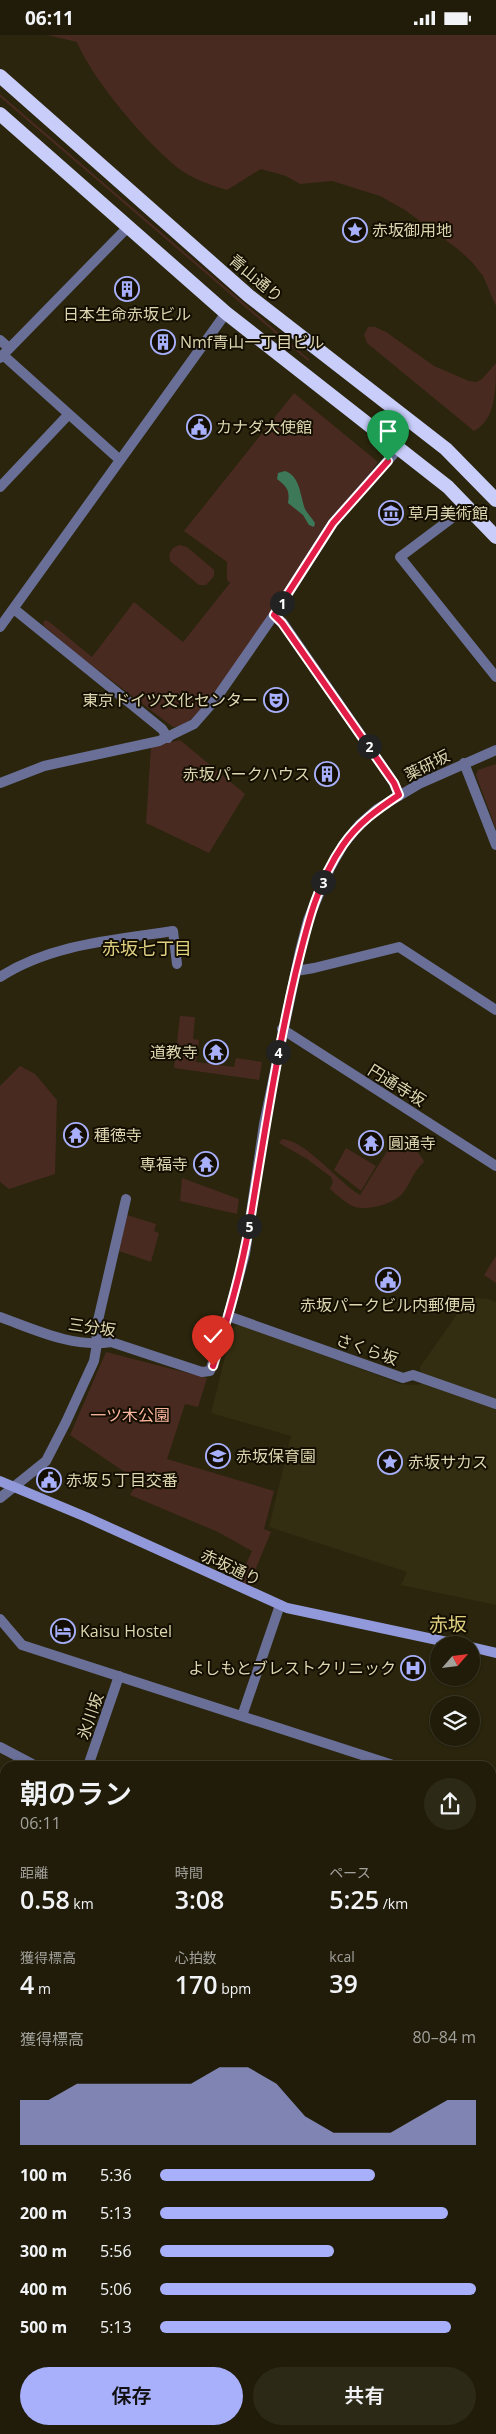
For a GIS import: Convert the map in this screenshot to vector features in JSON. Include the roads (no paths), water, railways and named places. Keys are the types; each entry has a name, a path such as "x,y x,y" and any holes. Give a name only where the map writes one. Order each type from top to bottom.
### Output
{"highway":[{"name":"青山通り","path":"0,76 249,296 452,454 496,500"},
{"path":"0,114 226,313 399,448 468,506 496,537"}],"main road":[{"name":"赤坂通り","path":"0,1481 15,1486 280,1605 430,1638"},
{"path":"480,1649 496,1653"}],"street":[{"path":"4,354 128,227"},
{"path":"1,623 14,609 226,313"},
{"path":"0,340 4,354 120,461"},
{"path":"0,487 68,415"},
{"path":"0,783 44,766 168,738 194,723 215,700 274,615 333,523 399,448"},
{"path":"468,506 400,557 496,677"},
{"path":"14,609 162,729 168,738"},
{"path":"274,615 282,623 355,725 394,783 399,795"},
{"name":"薬研坂","path":"210,1371 228,1316 244,1254 264,1124 282,1029 308,920 317,895 343,845 365,820 399,795 464,763 496,750"},
{"path":"464,763 496,845"},
{"path":"0,977 11,970 66,948 172,931 177,964"},
{"path":"296,971 398,947 496,1010"},
{"name":"円通寺坂","path":"282,1029 496,1166"},
{"path":"0,1499 46,1461 66,1423 94,1361 97,1345 96,1329 126,1199"},
{"name":"さくら坂","path":"228,1316 403,1377 413,1375 496,1404"},
{"name":"三分坂","path":"0,1317 73,1342 97,1345 112,1342 202,1372 210,1371"},
{"path":"242,1716 280,1605"},
{"path":"0,1619 22,1645 381,1761"},
{"name":"氷川坂","path":"90,1761 120,1676"},
{"path":"0,1747 27,1761"}],"place":[{"name":"赤坂御用地","path":"355,230"},
{"name":"日本生命赤坂ビル","path":"127,289"},
{"name":"Nmf青山一丁目ビル","path":"163,342"},
{"name":"カナダ大使館","path":"199,427"},
{"name":"草月美術館","path":"391,513"},
{"name":"東京ドイツ文化センター","path":"276,700"},
{"name":"赤坂パークハウス","path":"327,774"},
{"name":"道教寺","path":"216,1052"},
{"name":"種徳寺","path":"76,1135"},
{"name":"圓通寺","path":"371,1143"},
{"name":"専福寺","path":"206,1164"},
{"name":"赤坂パークビル内郵便局","path":"388,1280"},
{"name":"赤坂保育園","path":"218,1456"},
{"name":"赤坂サカス","path":"390,1462"},
{"name":"赤坂５丁目交番","path":"49,1480"},
{"name":"Kaisu Hostel","path":"63,1631"},
{"name":"よしもとブレストクリニック","path":"413,1668"}],"district":[{"name":"赤坂七丁目","path":"147,948"},
{"name":"赤坂","path":"448,1624"}],"park label":[{"name":"一ツ木公園","path":"130,1415"}]}
